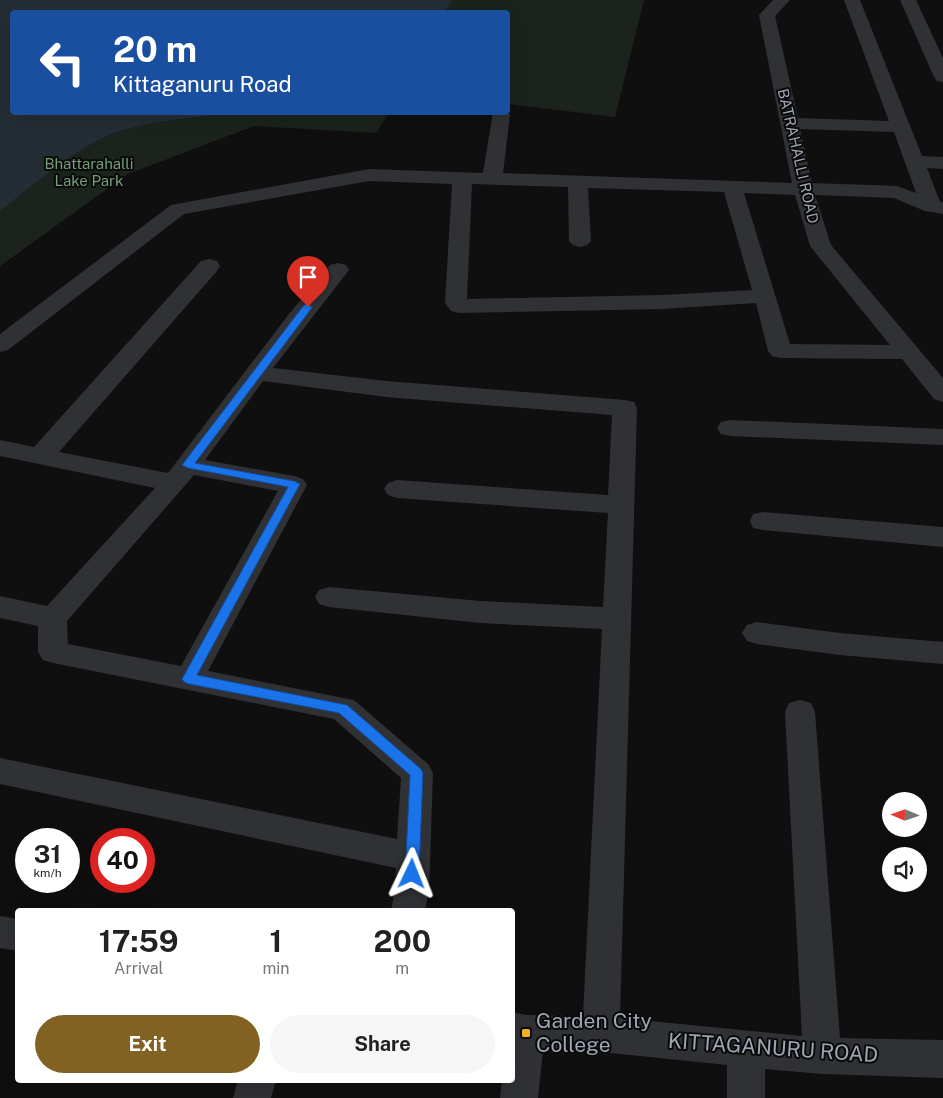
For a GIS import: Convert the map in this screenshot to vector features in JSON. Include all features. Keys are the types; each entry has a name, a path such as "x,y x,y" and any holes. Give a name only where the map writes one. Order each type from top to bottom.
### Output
{"street":[{"name":"BATRAHALLI ROAD","path":"782,0 767,15 803,189 821,246 943,394"},
{"path":"852,0 915,162 938,207"},
{"path":"908,0 943,77"},
{"path":"492,179 501,115"},
{"path":"790,123 901,128"},
{"path":"915,162 943,164"},
{"path":"0,345 178,209 369,175 897,192 938,207"},
{"path":"462,178 456,303 459,306 662,302 765,296"},
{"path":"578,182 580,241"},
{"path":"732,187 780,351 909,352"},
{"path":"40,457 209,266"},
{"path":"338,270 298,319 181,474 53,618 53,652 343,709 417,773 412,891 408,908"},
{"path":"257,373 386,390 625,408 600,1034"},
{"path":"730,428 943,437"},
{"path":"0,448 40,457 181,474 294,484 189,679"},
{"path":"397,489 622,505"},
{"path":"763,521 943,537"},
{"path":"329,597 480,612 618,619"},
{"path":"0,607 53,618"},
{"path":"757,633 840,644 943,653"},
{"path":"800,712 822,1056"},
{"path":"0,771 413,857"},
{"path":"0,932 15,934"},
{"path":"519,1032 519,1098"},
{"name":"KITTAGANURU ROAD","path":"519,1032 600,1034 822,1056 943,1059"},
{"path":"746,1048 746,1098"},
{"path":"252,1098 256,1083"}],"green space":[{"path":"452,0 644,0 615,117 510,104 510,10 446,10"},
{"name":"Bhattarahalli Lake Park","path":"216,115 388,115 376,133 254,126 128,174 0,266 0,211 86,147 118,132 160,122"}],"shaded area":[{"path":"0,0 452,0 446,10 10,10 10,115 216,115 160,122 131,128 102,139 71,157 0,211"}],"place":[{"name":"Garden City College","path":"526,1033"}],"route":[{"path":"308,307 188,465 294,484 189,679 343,709 417,773 412,874"}]}
